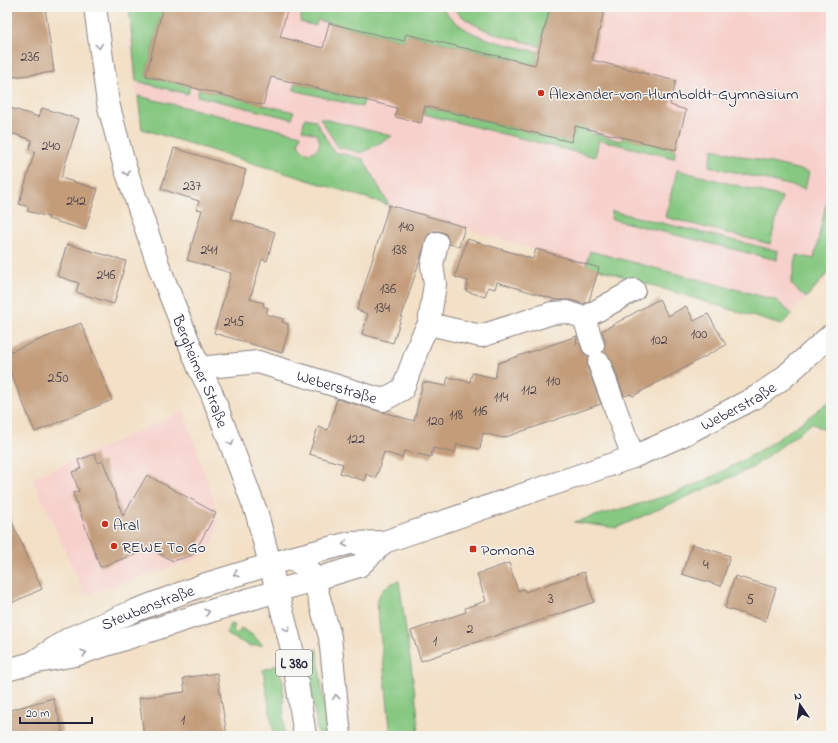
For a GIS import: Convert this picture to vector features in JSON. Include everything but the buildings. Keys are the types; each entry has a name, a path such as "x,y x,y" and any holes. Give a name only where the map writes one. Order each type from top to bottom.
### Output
{"main road":[{"name":"Bergheimer Straße","path":"95,7 108,102 124,164 159,267 199,368 212,394 251,499 270,563 292,649 305,736"},
{"name":"Weberstraße","path":"199,368 258,362 383,400 403,389 421,340 429,324 435,284 432,265 436,243"},
{"path":"429,324 481,336 552,313 567,312 584,318 634,290"},
{"path":"584,318 633,457"},
{"name":"Weberstraße","path":"270,563 350,542 384,542 633,457 681,436 756,397 782,378 831,335"},
{"name":"Weberstraße","path":"277,591 359,566 384,542"},
{"name":"L 380","path":"291,558 307,568 314,580 330,637 340,736"},
{"name":"Steubenstraße","path":"32,662 70,638 134,611 202,585 270,563"},
{"name":"Steubenstraße","path":"7,670 32,662 75,655 211,610 277,591"}],"shaded area":[{"path":"129,7 831,7 831,269 822,282 781,325 142,129 133,66"},
{"path":"184,411 217,511 218,529 213,542 201,556 192,561 85,595 33,478"}],"green space":[{"path":"129,7 163,7 146,76 190,87 188,94 136,81"},
{"path":"303,7 442,7 451,18 473,33 498,42 539,52 536,65 407,34 404,41 317,20 316,26 300,22"},
{"path":"452,7 550,7 540,46 482,28 461,15"},
{"path":"295,83 364,100 362,107 294,90"},
{"path":"199,89 294,112 292,119 197,96"},
{"path":"138,96 301,135 298,144 303,151 310,153 318,149 320,141 316,134 302,130 305,118 315,120 334,152 363,159 389,205 142,129"},
{"path":"425,106 571,142 575,125 587,129 587,132 621,141 623,137 676,150 674,158 599,140 595,157 424,114"},
{"path":"320,118 392,136 362,153 338,147"},
{"path":"713,149 809,172 805,189 709,166"},
{"path":"677,170 782,197 770,244 665,217"},
{"path":"829,191 831,191 831,269 806,298 791,284 797,255 814,259"},
{"path":"612,211 778,251 777,260 611,219"},
{"path":"590,251 776,300 792,314 781,325 586,265"},
{"path":"831,400 831,434 812,423 752,468 616,528 574,522 677,492 697,484 757,452"},
{"path":"399,581 417,708 419,736 391,736 377,603 384,588"},
{"path":"230,624 235,625 233,631 238,634 241,628 250,633 263,645 250,646 226,634"},
{"path":"317,649 328,736 318,736 306,652"},
{"path":"277,665 283,681 284,736 274,736 263,670"}],"place":[{"name":"Alexander-von-Humboldt-Gymnasium","path":"541,93"},
{"name":"Aral","path":"105,524"},
{"name":"REWE To Go","path":"114,546"},
{"name":"Pomona","path":"473,549"}]}
